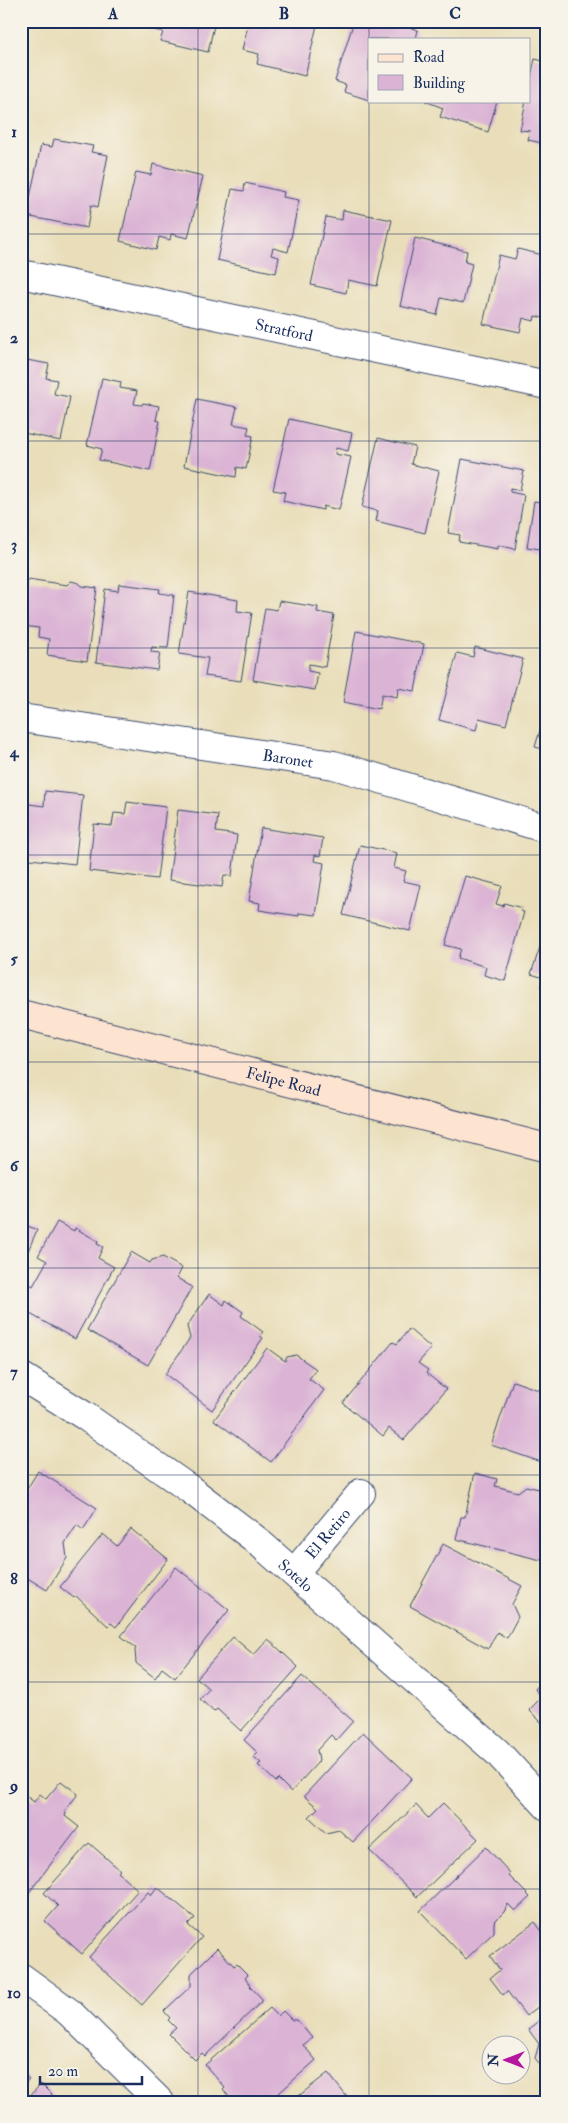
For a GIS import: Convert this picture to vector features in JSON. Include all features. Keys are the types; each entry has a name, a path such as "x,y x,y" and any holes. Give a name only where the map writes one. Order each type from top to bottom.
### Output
{"main road":[{"name":"Felipe Road","path":"21,1014 547,1148"}],"street":[{"name":"Stratford","path":"21,274 547,385"},
{"name":"Baronet","path":"21,718 334,765 547,830"},
{"name":"Sotelo","path":"21,1376 84,1416 190,1490 255,1539 497,1752 547,1806"},
{"name":"El Retiro","path":"294,1573 362,1492"},
{"path":"21,1977 69,2012 160,2102"}],"building":[{"path":"94,21 117,21 116,25"},
{"path":"148,21 215,21 208,52 160,41 163,32 146,28"},
{"path":"249,21 318,21 305,76 257,64 259,54 242,50"},
{"path":"354,21 390,21 418,30 416,38 368,38 368,100 344,92 346,85 335,81"},
{"path":"535,59 547,62 547,144 528,140 530,131 520,130 526,102 530,102 530,81"},
{"path":"428,102 497,102 488,132 440,117 443,108"},
{"path":"54,139 93,146 91,152 108,155 98,207 91,205 87,228 26,216 41,145 52,147"},
{"path":"21,145 26,146 22,163 21,163"},
{"path":"153,164 203,176 188,238 171,234 170,240 159,237 156,250 120,241 136,172 151,175"},
{"path":"245,183 284,192 283,197 299,200 288,252 273,248 271,255 279,257 276,273 217,260 232,189 244,191"},
{"path":"343,210 392,220 377,286 348,280 346,293 311,285 326,217 342,220"},
{"path":"415,238 467,251 465,262 472,264 463,303 441,298 437,315 400,306"},
{"path":"518,249 547,256 547,319 535,316 534,321 523,318 520,332 483,324 499,255 515,259"},
{"path":"21,359 49,364 46,378 57,380 54,394 70,397 61,441 24,433 21,435"},
{"path":"102,378 121,382 120,388 137,391 134,404 142,405 143,403 159,406 156,420 160,421 150,471 99,460 102,449 87,445"},
{"path":"197,399 237,407 233,424 249,427 247,435 253,436 246,469 237,467 236,477 184,466"},
{"path":"289,419 352,433 348,451 336,448 335,454 351,457 339,510 323,506 323,510 283,501 285,492 273,490"},
{"path":"378,438 415,447 411,464 439,471 425,533 376,521 378,511 362,507"},
{"path":"462,459 524,471 520,490 510,488 510,492 524,495 515,549 498,545 498,549 459,542 460,535 448,533"},
{"path":"534,501 547,503 547,550 527,547"},
{"path":"28,579 67,585 71,581 82,586 97,588 87,661 47,655 49,639 38,637 39,628 22,626"},
{"path":"119,584 160,589 159,593 174,595 168,648 152,647 151,652 160,653 157,670 96,662 105,589 118,591"},
{"path":"189,592 238,600 237,611 252,613 241,681 205,676 208,658 179,654"},
{"path":"279,601 318,607 317,612 334,615 325,667 309,664 308,671 318,673 315,690 253,680 265,608 277,610"},
{"path":"356,631 424,644 415,691 398,688 397,697 382,694 379,709 343,702"},
{"path":"475,647 523,659 506,725 479,718 476,730 439,720 457,653 473,657"},
{"path":"547,710 547,750 535,747"},
{"path":"45,791 83,795 75,864 21,858 23,845 21,845 21,803 44,806"},
{"path":"127,802 166,807 157,879 89,871 94,824 112,826 114,813 125,814"},
{"path":"178,810 218,815 216,832 237,835 232,876 224,875 222,887 169,880"},
{"path":"261,828 323,838 320,856 315,855 314,861 324,863 316,915 299,913 299,916 259,910 260,903 249,901"},
{"path":"360,845 397,853 394,868 406,871 403,881 421,885 410,931 343,915"},
{"path":"465,876 502,886 496,904 503,906 504,903 522,908 520,911 524,912 505,981 484,975 486,967 458,958 461,949 445,945"},
{"path":"546,929 547,988 541,986 544,978 531,974"},
{"path":"57,1222 74,1231 75,1228 98,1241 97,1244 103,1247 98,1258 114,1267 75,1339 21,1309 21,1290 26,1282 33,1286 47,1261 38,1256"},
{"path":"21,1223 37,1230 21,1267"},
{"path":"131,1252 150,1263 152,1260 163,1257 182,1268 177,1278 192,1287 148,1365 87,1330"},
{"path":"209,1294 224,1305 226,1300 243,1312 241,1316 263,1332 260,1336 263,1338 212,1410 165,1374 190,1338 187,1326"},
{"path":"409,1329 431,1348 418,1363 428,1370 426,1373 446,1389 404,1440 389,1428 383,1436 343,1403 393,1342 397,1344"},
{"path":"267,1348 285,1361 287,1357 296,1355 316,1369 309,1379 324,1390 271,1462 214,1420"},
{"path":"513,1381 547,1393 547,1464 491,1445"},
{"path":"38,1471 97,1508 83,1530 77,1525 65,1543 67,1558 47,1590 21,1574 21,1499"},
{"path":"475,1473 497,1479 495,1486 518,1492 526,1486 547,1491 547,1559 541,1558 541,1560 456,1539 461,1517 465,1517"},
{"path":"131,1529 168,1559 116,1627 111,1623 108,1626 76,1596 74,1598 60,1587 103,1534 117,1546"},
{"path":"443,1544 522,1586 512,1604 518,1617 507,1638 497,1632 488,1649 410,1606"},
{"path":"176,1567 229,1610 175,1678 162,1668 155,1678 136,1663 136,1648 121,1636"},
{"path":"233,1637 254,1655 268,1639 298,1667 241,1731 217,1709 214,1712 200,1699 209,1689 197,1678"},
{"path":"302,1676 353,1721 336,1740 331,1735 317,1750 319,1761 291,1792 278,1779 276,1782 258,1765 261,1763 254,1757 258,1753 244,1740"},
{"path":"547,1676 547,1728 529,1710 542,1697 535,1689"},
{"path":"363,1732 412,1778 353,1842 339,1830 326,1833 309,1817 318,1808 304,1796"},
{"path":"61,1781 78,1794 64,1812 66,1813 65,1816 79,1827 24,1899 21,1897 21,1792 34,1802 40,1794 46,1799"},
{"path":"443,1803 478,1839 417,1897 369,1850 416,1805 428,1818"},
{"path":"89,1843 120,1870 118,1872 138,1890 82,1954 45,1921 58,1906 44,1893"},
{"path":"486,1847 510,1873 508,1875 530,1897 515,1911 508,1904 504,1912 494,1922 494,1932 466,1959 420,1911"},
{"path":"157,1887 195,1918 188,1925 202,1937 142,2005 89,1957 148,1892 151,1895"},
{"path":"535,1922 547,1938 547,2000 526,2016 507,1991 503,1995 490,1978 500,1970 490,1956"},
{"path":"217,1948 234,1966 237,1964 248,1975 245,1978 263,2000 205,2056 202,2053 195,2060 169,2034 176,2028 168,2020 170,2018 164,2011 191,1986 191,1974"},
{"path":"270,2008 278,2016 283,2011 292,2020 297,2020 312,2038 303,2045 316,2060 269,2102 234,2102 223,2090 225,2088 205,2065"},
{"path":"547,2015 547,2074 535,2058 539,2044 528,2029"},
{"path":"21,2072 29,2079 21,2088"},
{"path":"328,2073 351,2102 291,2102"},
{"path":"41,2084 59,2102 24,2102"}]}
